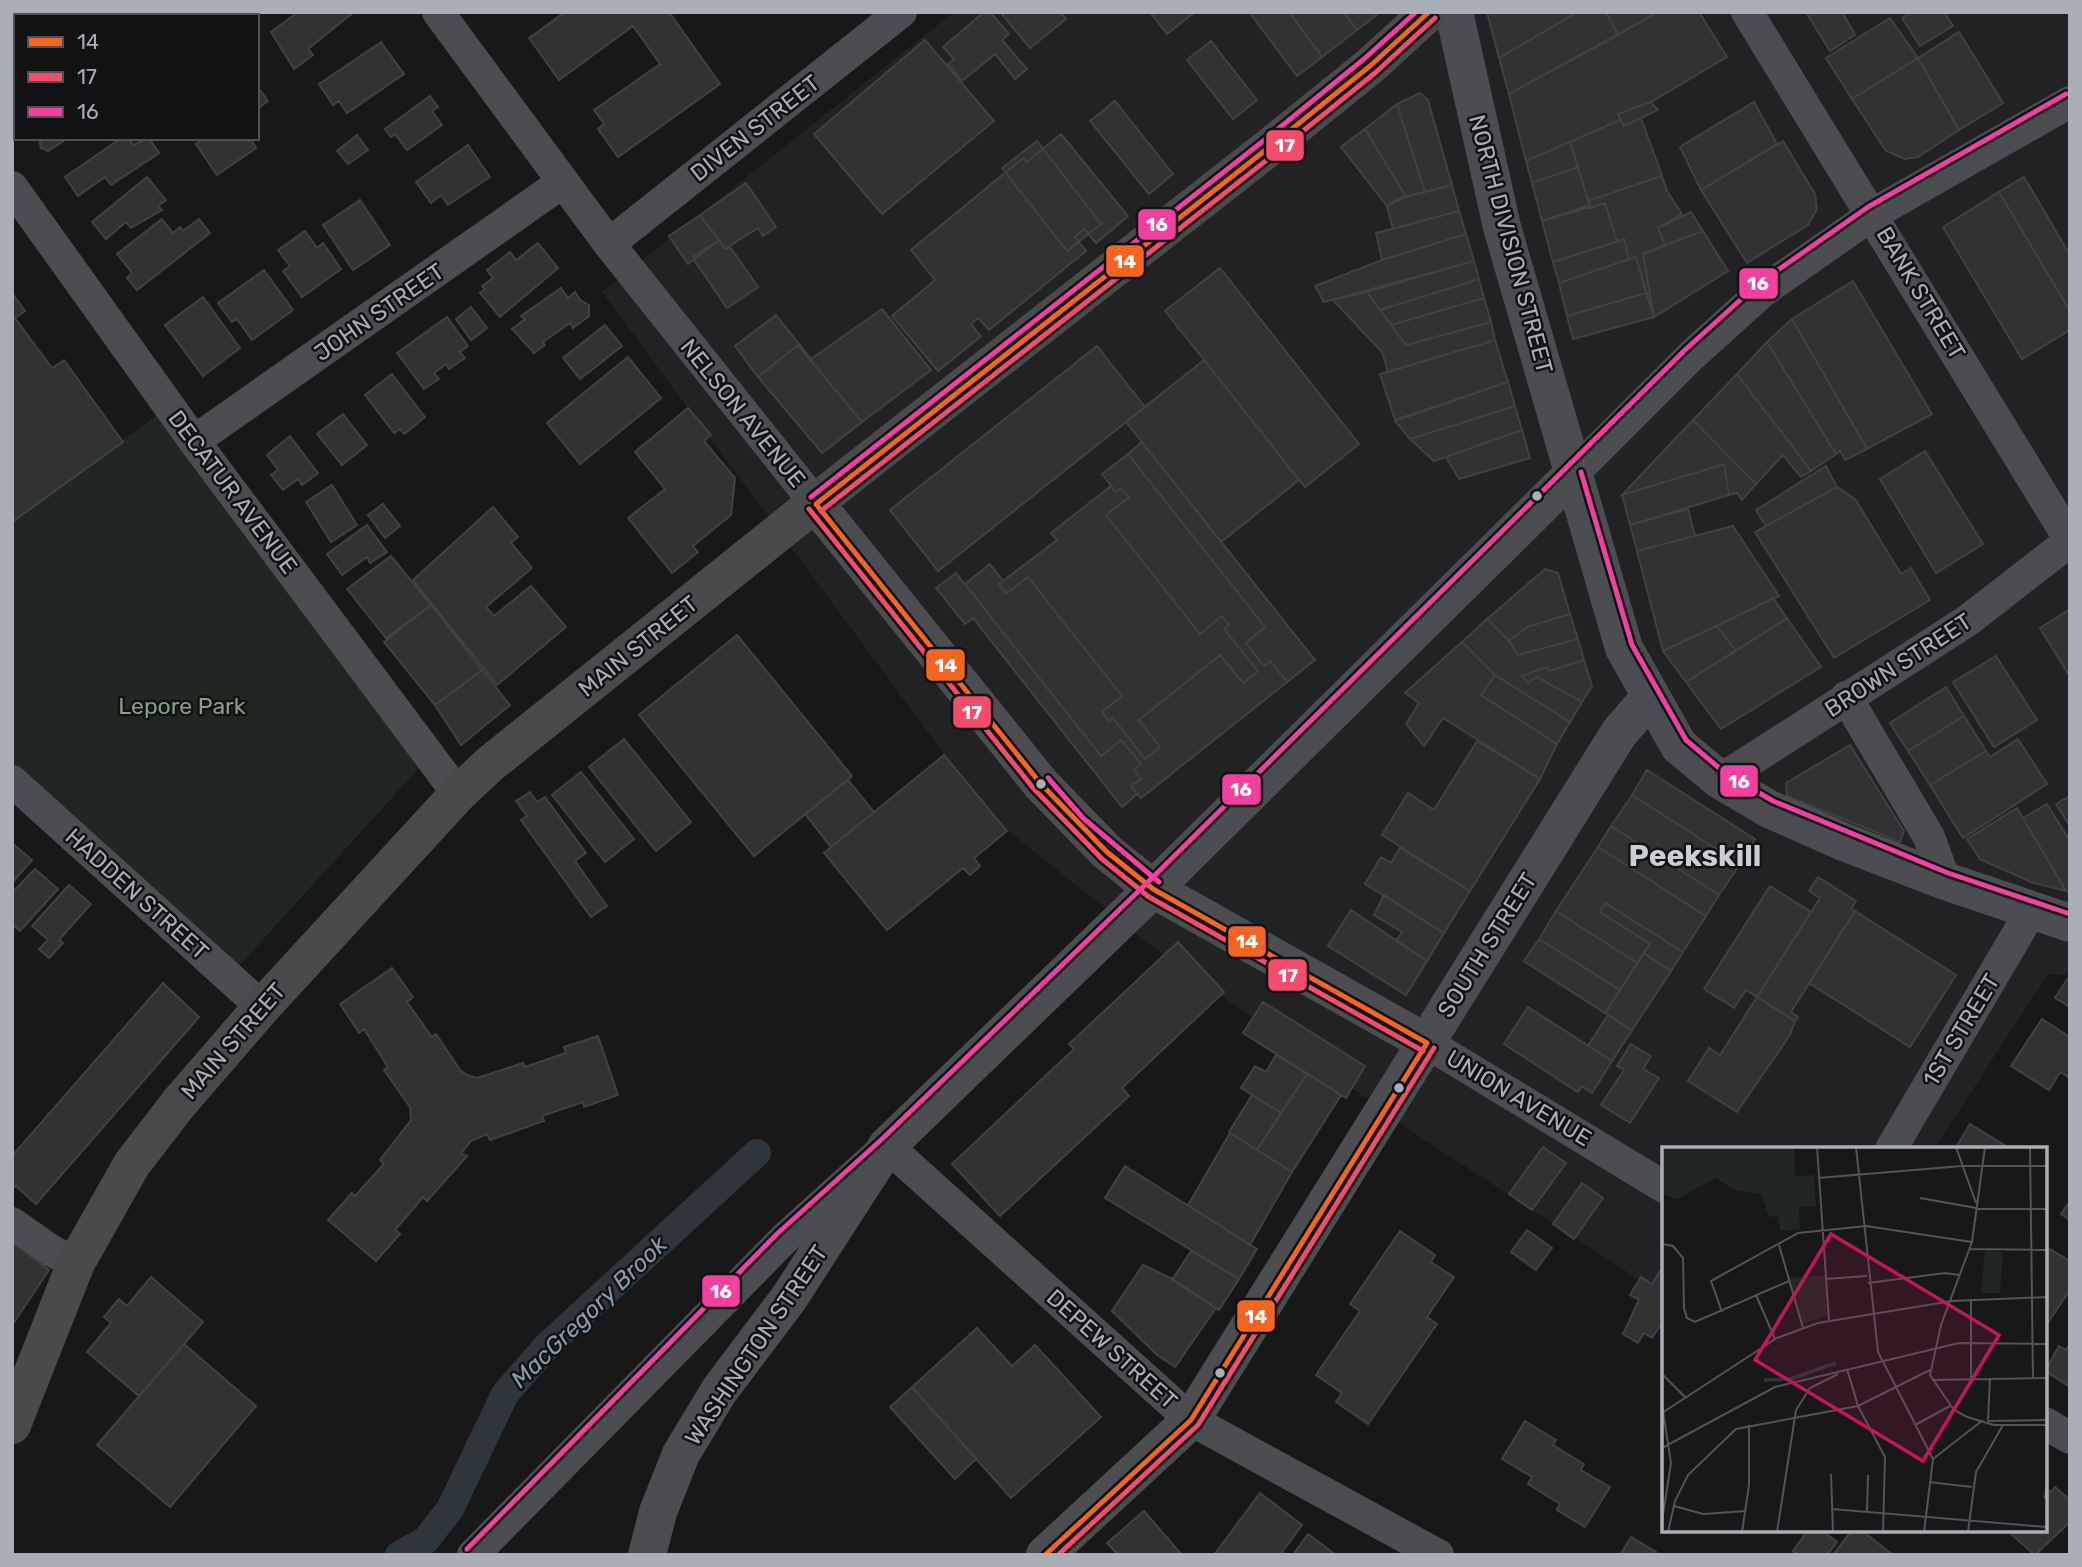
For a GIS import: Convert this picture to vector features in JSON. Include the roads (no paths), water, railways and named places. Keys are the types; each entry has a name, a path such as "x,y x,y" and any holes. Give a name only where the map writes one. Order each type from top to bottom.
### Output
{"main road":[{"name":"MAIN STREET","path":"12,1425 76,1263 132,1164 179,1103 262,1007 370,885 458,794 490,764 1293,128 1380,57 1429,12"}],"street":[{"name":"NELSON AVENUE","path":"438,12 609,244 1041,784 1077,824 1153,889"},
{"name":"DIVEN STREET","path":"609,244 901,12"},
{"name":"NORTH DIVISION STREET","path":"1454,12 1502,227 1624,647 1679,746 1720,780 1769,809 1844,842 1945,881 2070,923"},
{"name":"BANK STREET","path":"1747,12 1873,214 2070,541"},
{"path":"1573,474 1692,355 1763,291 1873,214 2070,102"},
{"name":"JOHN STREET","path":"194,441 563,182"},
{"name":"DECATUR AVENUE","path":"12,187 194,441 458,794"},
{"name":"WASHINGTON STREET","path":"647,1555 658,1513 681,1454 719,1391 789,1298 887,1146 1153,889 1573,474"},
{"name":"BROWN STREET","path":"1720,780 1967,621 2070,541"},
{"name":"SOUTH STREET","path":"1045,1555 1191,1420 1619,733 1650,697"},
{"path":"1846,697 1929,837 1945,881"},
{"name":"HADDEN STREET","path":"12,781 262,1007"},
{"name":"UNION AVENUE","path":"1153,889 1427,1043 1662,1186"},
{"name":"1ST STREET","path":"1892,1147 2031,911"},
{"path":"473,1555 784,1239 887,1146"},
{"name":"DEPEW STREET","path":"887,1146 1191,1420 1438,1555"},
{"path":"12,1223 52,1251 76,1263"},
{"path":"2047,1424 2070,1438"}],"waterway":[{"name":"MacGregory Brook","path":"399,1555 426,1540 450,1509 505,1394 548,1345 757,1153"}],"district":[{"name":"Peekskill","path":"1695,856"}],"park label":[{"name":"Lepore Park","path":"182,706"}]}
